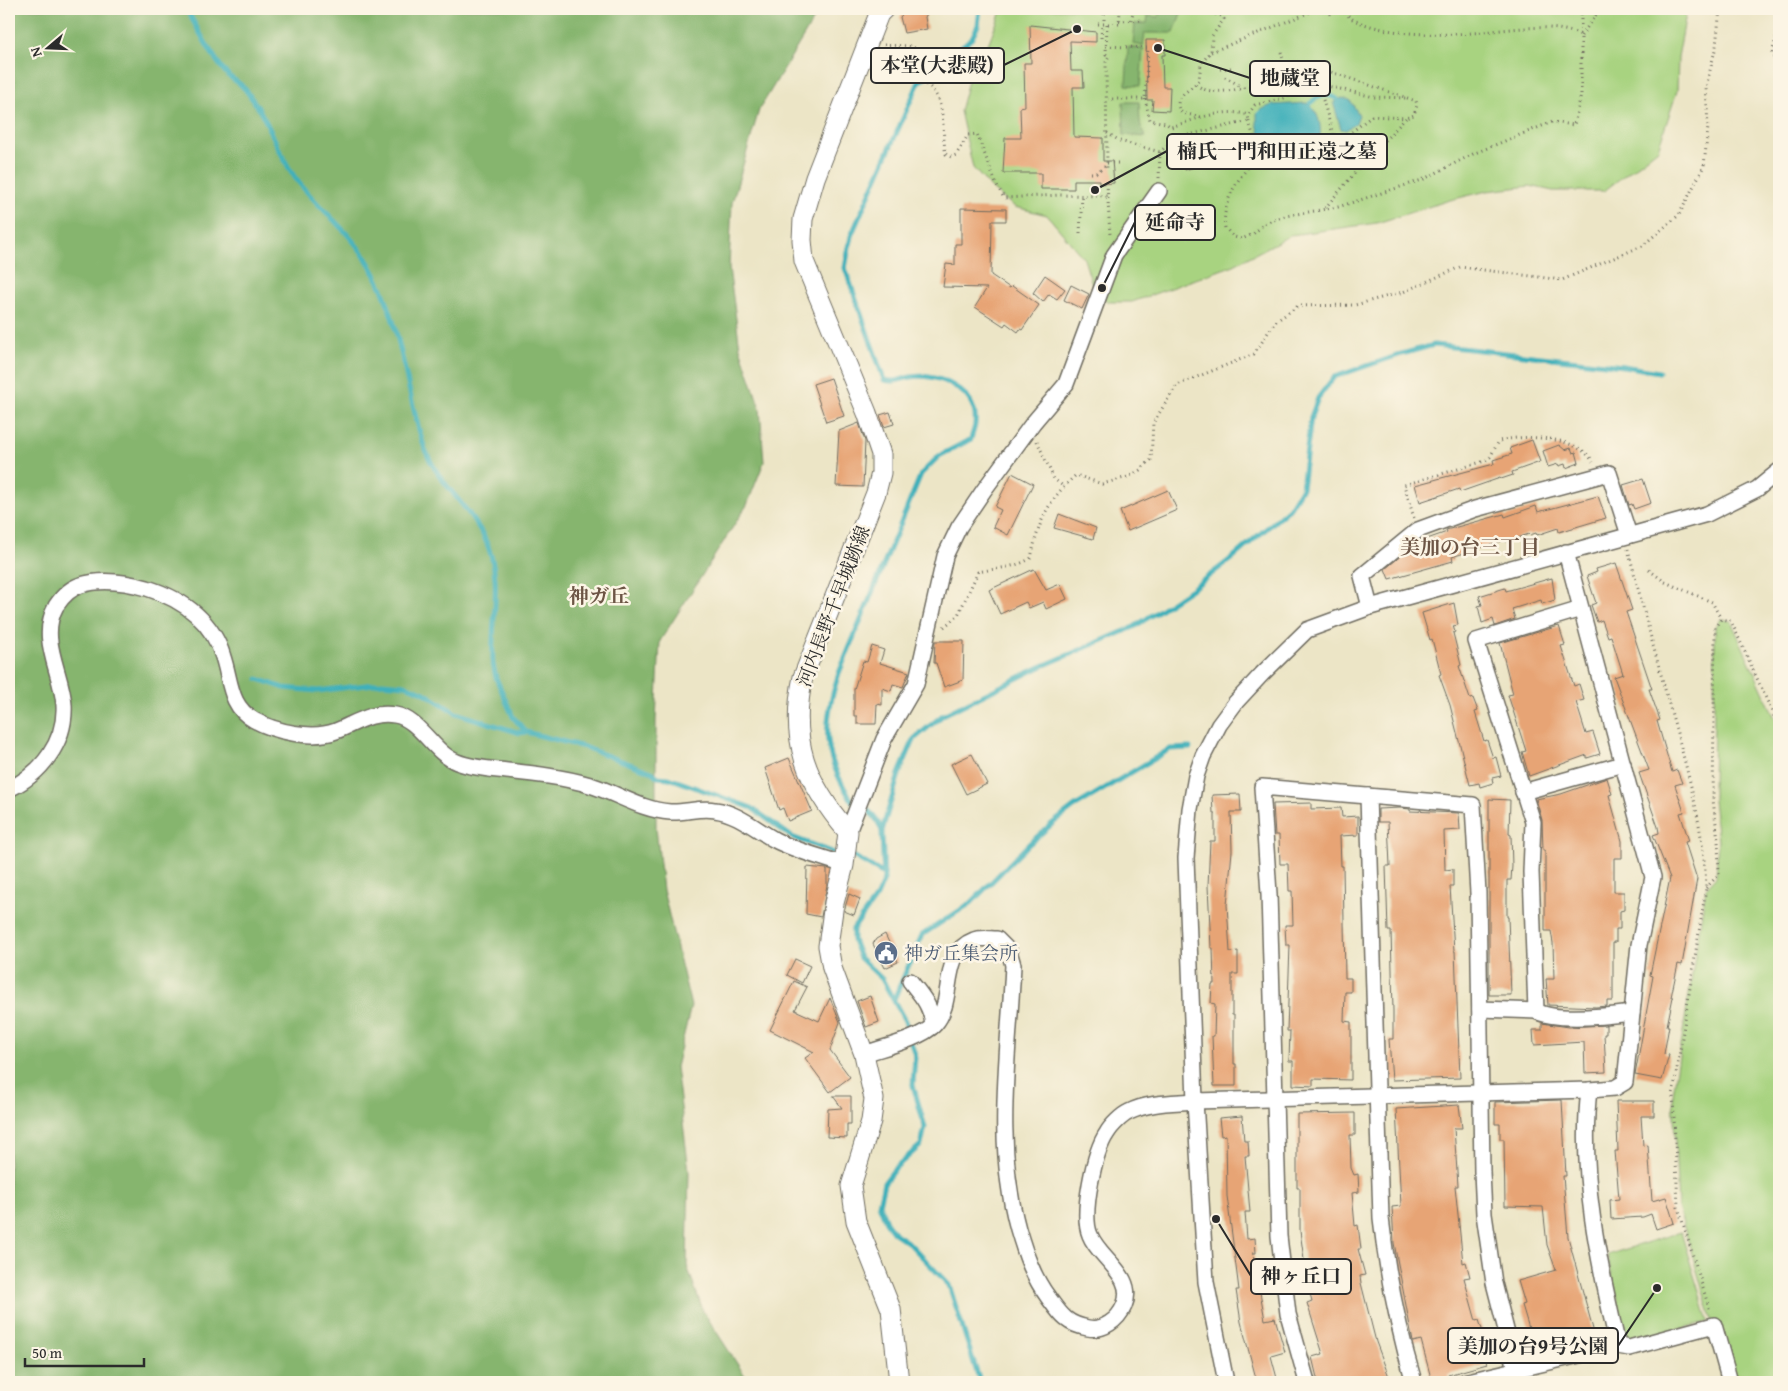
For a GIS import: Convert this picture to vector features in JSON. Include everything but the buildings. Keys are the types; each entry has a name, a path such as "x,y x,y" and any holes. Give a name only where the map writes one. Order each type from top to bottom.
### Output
{"main road":[{"name":"河内長野千早城跡線","path":"848,832 828,810 811,780 798,738 797,704 803,677 876,493 881,473 881,454 867,413 804,261 803,219 815,178 840,110 879,14 884,9"},
{"path":"848,832 844,864 834,903 828,946 832,968 870,1052 874,1099 871,1121 851,1186 856,1221 891,1309 899,1382"}],"street":[{"path":"848,832 884,739 916,684 945,556 959,528 1033,423 1066,384 1114,255 1159,190"},
{"path":"1226,1382 1206,1282 1186,858 1190,809 1196,776 1203,756 1219,726 1236,702 1307,630 1370,607 1707,514 1757,490 1779,471"},
{"path":"1370,607 1362,576 1418,530 1476,510 1597,476 1608,473 1627,536"},
{"path":"870,1052 919,1035 933,1026 941,1017 952,963 962,946 975,939 997,939 1009,951 1013,966 1005,1063 1004,1146 1012,1207 1026,1256 1041,1287 1057,1310 1073,1326 1093,1329 1113,1323 1124,1306 1126,1287 1116,1268 1090,1236 1086,1214 1091,1177 1106,1133 1128,1112 1150,1105 1196,1101 1589,1090 1615,1088 1625,1082 1639,945 1653,877 1566,552"},
{"path":"9,789 25,782 43,764 54,748 63,724 64,703 49,636 52,614 62,596 78,585 103,581 130,583 166,594 194,612 210,628 223,654 237,707 253,719 278,730 309,734 333,732 375,714 398,715 415,726 434,746 454,761 473,767 548,776 591,785 647,808 670,812 712,809 733,814 778,841 844,864"},
{"path":"1536,1012 1531,872 1533,822 1476,641 1582,609"},
{"path":"1523,792 1623,764"},
{"path":"1307,1382 1288,1314 1279,1236 1270,894 1262,787 1473,805 1478,893 1481,1162 1484,1214 1494,1283 1516,1369"},
{"path":"1368,796 1382,1218 1386,1259 1404,1347 1414,1382"},
{"path":"910,981 929,1005 933,1014 933,1026"},
{"path":"1480,1009 1536,1012 1545,1016 1602,1016 1632,1013"},
{"path":"1589,1090 1586,1113 1597,1252 1618,1346"},
{"path":"1464,1382 1618,1346 1629,1348 1714,1325 1730,1382"}],"path":[{"path":"1101,38 1104,9"},
{"path":"1133,19 1134,9"},
{"path":"1196,9 1223,17 1212,36 1211,52"},
{"path":"1201,117 1187,115 1179,111 1178,108 1181,95 1199,80 1201,63 1211,52 1318,9"},
{"path":"1330,9 1330,18"},
{"path":"1341,9 1352,19 1366,24 1419,34 1472,33 1532,27 1562,28 1581,36"},
{"path":"1196,84 1209,90 1222,91 1242,88 1313,70 1328,71 1416,101 1417,105 1414,115 1406,118 1372,116 1344,138 1298,151 1259,155 1235,184 1229,199 1224,222 1225,228 1234,237 1242,239 1250,236 1265,223 1285,216 1338,207 1422,180 1475,153 1552,122 1574,125 1581,94 1581,9"},
{"path":"1581,36 1600,9"},
{"path":"929,632 946,625 958,615 978,572 1020,565 1031,558 1038,524 1064,486 1076,475 1102,484 1140,470 1151,460 1153,423 1177,385 1254,354 1276,322 1298,306 1355,305 1403,292 1460,267 1562,280 1642,246 1679,215 1704,166 1708,127 1706,87 1716,46 1720,9"},
{"path":"1119,21 1120,12"},
{"path":"1103,24 1119,24 1119,21 1133,19 1143,20"},
{"path":"1103,24 1106,54 1109,59 1106,61 1108,99 1107,171"},
{"path":"1779,28 1772,53 1779,70"},
{"path":"881,45 915,48 916,55 912,75 934,93 942,115 946,154 956,155 968,135 977,134 997,186 1004,198 1108,196"},
{"path":"1106,46 1148,48 1145,99 1150,120 1166,124 1171,128 1201,117 1228,113 1248,115"},
{"path":"1281,52 1288,76"},
{"path":"1220,68 1231,68"},
{"path":"1225,77 1242,88"},
{"path":"1259,155 1248,115 1255,105 1261,102 1284,98 1319,84 1374,97 1408,98"},
{"path":"1108,99 1133,96 1145,99"},
{"path":"1323,100 1334,141"},
{"path":"1325,208 1364,162 1406,118"},
{"path":"1159,190 1160,152 1175,138 1249,121"},
{"path":"1107,133 1120,141 1160,152"},
{"path":"1091,173 1096,173 1107,164 1118,163"},
{"path":"1107,183 1110,230"},
{"path":"1080,233 1082,196"},
{"path":"1033,423 1046,465 1054,479 1064,486"},
{"path":"1418,530 1404,485 1485,461 1490,457 1499,441 1515,436 1550,440 1578,447 1592,460 1597,476"},
{"path":"1627,536 1695,803 1704,850 1706,888 1673,1094 1678,1206 1714,1325"},
{"path":"1649,570 1666,582 1712,602 1721,619"},
{"path":"1706,888 1719,874 1718,840 1713,800 1715,627 1721,619"},
{"path":"1721,619 1731,621 1779,727"}],"green space":[{"path":"9,9 820,9 759,110 732,203 729,268 740,348 760,408 764,462 747,505 660,641 656,720 656,828 663,890 691,1006 676,1067 689,1171 687,1266 703,1311 749,1382 9,1382"},
{"path":"1002,9 1687,9 1678,57 1677,91 1658,149 1604,191 1553,191 1530,186 1487,191 1450,200 1377,223 1291,235 1234,265 1132,302 1107,302 1092,284 1084,259 1047,215 1015,207 993,190 973,168 960,111 969,77 987,47"},
{"path":"1159,9 1182,10 1174,33 1145,33 1143,46 1133,44 1135,24 1147,23 1148,16 1159,17"},
{"path":"1128,47 1143,49 1140,86 1126,85"},
{"path":"1123,102 1139,102 1141,125 1146,137 1124,135"},
{"path":"1721,619 1731,621 1779,727 1779,1382 1730,1382 1678,1207 1673,1094 1706,888 1716,877 1718,840 1713,800 1715,627"},
{"path":"1681,1232 1708,1322 1628,1342 1607,1255"}],"water":[{"path":"1342,98 1350,100 1359,115 1356,123 1346,130 1341,129 1334,105 1334,102"},
{"path":"1307,103 1319,119 1319,140 1284,149 1264,148 1257,124 1257,113 1272,105"}],"waterway":[{"path":"186,9 217,61 229,76 245,89 257,106 285,162 296,179 354,242 370,265 380,285 396,331 412,403 425,449 437,473 477,525 490,553 494,568 495,584 493,664 496,678 513,717 526,732 584,747 652,772 658,777 669,778 752,808 792,837 832,852"},
{"path":"852,801 835,768 830,754 828,739 830,708 839,673 921,474 939,456 971,439 975,427 975,412 964,393 944,381 922,376 895,381 884,380 845,268 851,236 919,82 972,38 978,25 980,9"},
{"path":"1310,104 1323,96 1337,99"},
{"path":"980,1382 949,1285 909,1243 895,1234 886,1222 879,1204 884,1183 896,1167 921,1145 925,1127 913,1085 915,1056 905,1021 882,979 860,958 853,940 853,929 877,896 884,880 882,831 899,774 914,739 943,715 1040,667 1134,627 1193,588 1231,559 1289,509 1302,488 1311,417 1318,398 1334,377 1434,345 1623,366 1659,372"},
{"path":"258,679 284,688 318,691 382,683 405,685 423,692 456,713 520,733 526,732"},
{"path":"894,999 922,935 971,903 1029,844 1053,823 1074,807 1170,749 1190,748"},
{"path":"868,810 877,820 882,831"},
{"path":"853,856 884,874"}],"place":[{"name":"本堂(大悲殿)","path":"1077,29"},
{"name":"地蔵堂","path":"1158,48"},
{"name":"楠氏一門和田正遠之墓","path":"1095,190"},
{"name":"延命寺","path":"1102,288"},
{"name":"神ガ丘集会所","path":"886,953"},
{"name":"神ヶ丘口","path":"1216,1219"},
{"name":"美加の台9号公園","path":"1657,1288"}],"district":[{"name":"美加の台三丁目","path":"1470,546"},
{"name":"神ガ丘","path":"599,595"}]}
